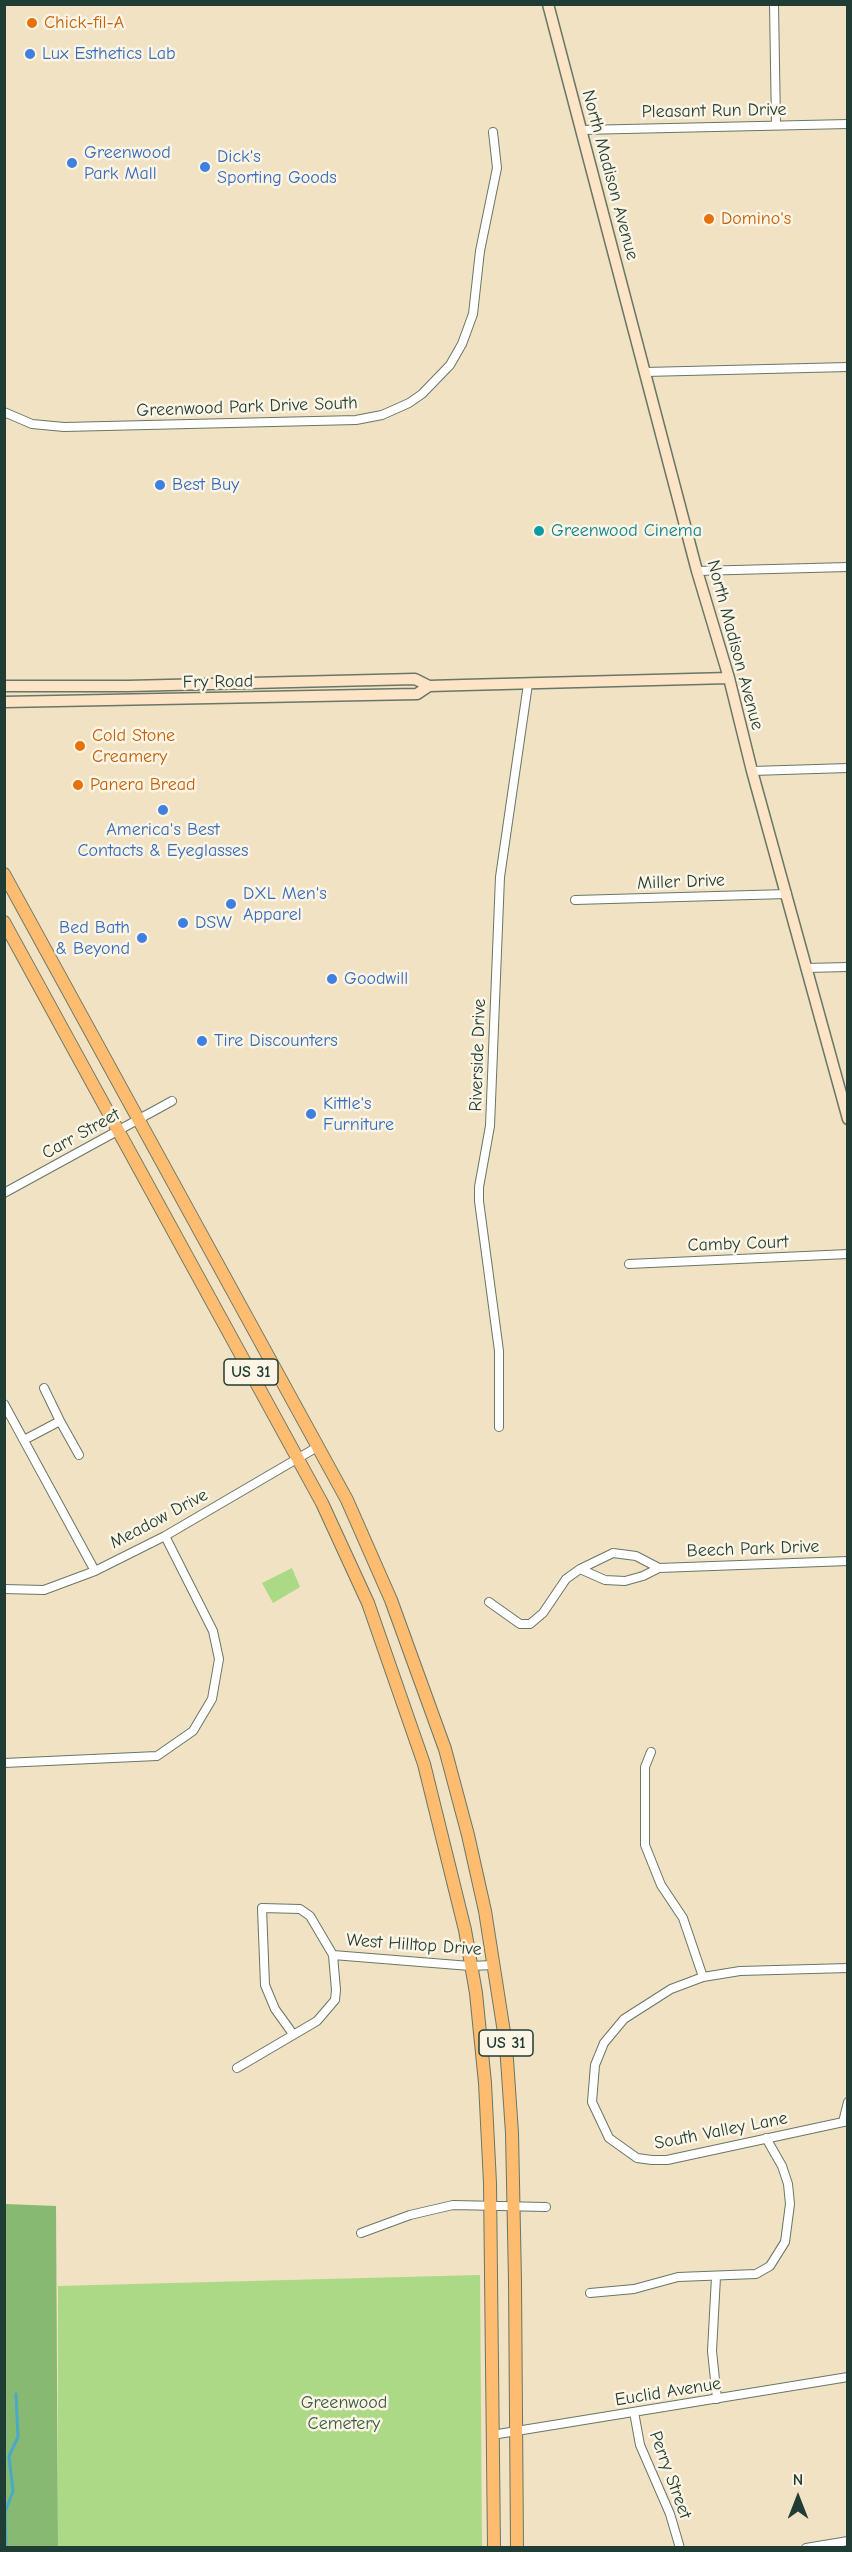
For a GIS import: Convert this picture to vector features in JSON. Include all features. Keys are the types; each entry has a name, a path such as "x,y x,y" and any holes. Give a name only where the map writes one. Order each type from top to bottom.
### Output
{"main road":[{"name":"North Madison Avenue","path":"548,4 697,572 729,678 752,771 848,1119"},
{"name":"Fry Road","path":"4,686 128,686 415,679 429,686 729,678"},
{"name":"Fry Road","path":"4,702 417,694 429,686"},
{"name":"US 31","path":"4,874 319,1446 346,1500 391,1600 416,1666 458,1794 485,1911 506,2045 514,2208 517,2547"},
{"name":"US 31","path":"4,922 322,1503 373,1618 424,1764 465,1930 476,1993 485,2082 490,2207 494,2547"}],"street":[{"path":"774,4 776,125"},
{"name":"Pleasant Run Drive","path":"581,130 848,124"},
{"name":"Greenwood Park Drive South","path":"5,412 32,424 64,427 356,420 382,415 409,403 422,394 450,365 462,344 473,314 480,251 497,168 493,132"},
{"path":"645,372 848,367"},
{"path":"697,572 848,567"},
{"name":"Riverside Drive","path":"499,1427 499,1351 479,1187 490,1126 500,877 528,684"},
{"path":"752,771 848,768"},
{"name":"Miller Drive","path":"575,900 787,894"},
{"path":"806,968 848,967"},
{"name":"Carr Street","path":"4,1193 172,1101"},
{"name":"Camby Court","path":"629,1264 848,1254"},
{"path":"44,1388 79,1455"},
{"path":"4,1404 95,1570"},
{"path":"24,1440 60,1421"},
{"name":"Meadow Drive","path":"4,1589 44,1590 95,1570 165,1536 319,1446"},
{"path":"4,1763 157,1756 193,1731 212,1699 219,1659 213,1631 165,1536"},
{"name":"Beech Park Drive","path":"489,1602 520,1624 530,1624 543,1614 566,1579 580,1569 613,1553 636,1556 659,1568"},
{"name":"Beech Park Drive","path":"580,1569 605,1580 624,1581 643,1576 659,1568 848,1561"},
{"path":"651,1752 645,1767 645,1845 661,1885 683,1918 703,1977 740,1971 848,1968"},
{"name":"West Hilltop Drive","path":"237,2067 317,2021 335,2000 333,1954 306,1912 300,1909 262,1908 265,1985 275,2009 293,2034"},
{"name":"West Hilltop Drive","path":"333,1954 470,1966 493,1965"},
{"name":"South Valley Lane","path":"703,1977 672,1989 624,2019 604,2043 594,2065 592,2102 609,2138 637,2158 667,2160 845,2122"},
{"path":"845,2122 848,2102"},
{"path":"590,2293 634,2289 678,2277 756,2274 770,2266 785,2242 790,2204 789,2184 766,2138"},
{"path":"361,2233 410,2215 453,2205 546,2207"},
{"path":"716,2277 712,2351 717,2399"},
{"name":"Euclid Avenue","path":"492,2435 848,2378"},
{"name":"Perry Street","path":"634,2412 640,2445 670,2514 680,2547"},
{"path":"806,2547 848,2541"}],"green space":[{"path":"292,1568 300,1587 273,1603 262,1583"},
{"path":"5,2204 56,2206 58,2547 5,2547"},
{"name":"Greenwood Cemetery","path":"480,2275 482,2547 58,2547 58,2286"}],"waterway":[{"path":"6,2548 5,2512 13,2491 9,2456 18,2437 16,2394"}],"place":[{"name":"Chick-fil-A","path":"32,23"},
{"name":"Lux Esthetics Lab","path":"30,54"},
{"name":"Greenwood Park Mall","path":"72,163"},
{"name":"Dick's Sporting Goods","path":"205,167"},
{"name":"Domino's","path":"709,219"},
{"name":"Best Buy","path":"160,485"},
{"name":"Greenwood Cinema","path":"539,531"},
{"name":"Cold Stone Creamery","path":"80,746"},
{"name":"Panera Bread","path":"78,785"},
{"name":"America's Best Contacts & Eyeglasses","path":"163,810"},
{"name":"DXL Men's Apparel","path":"231,904"},
{"name":"DSW","path":"183,923"},
{"name":"Bed Bath & Beyond","path":"142,938"},
{"name":"Goodwill","path":"332,979"},
{"name":"Tire Discounters","path":"202,1041"},
{"name":"Kittle's Furniture","path":"311,1114"}]}
